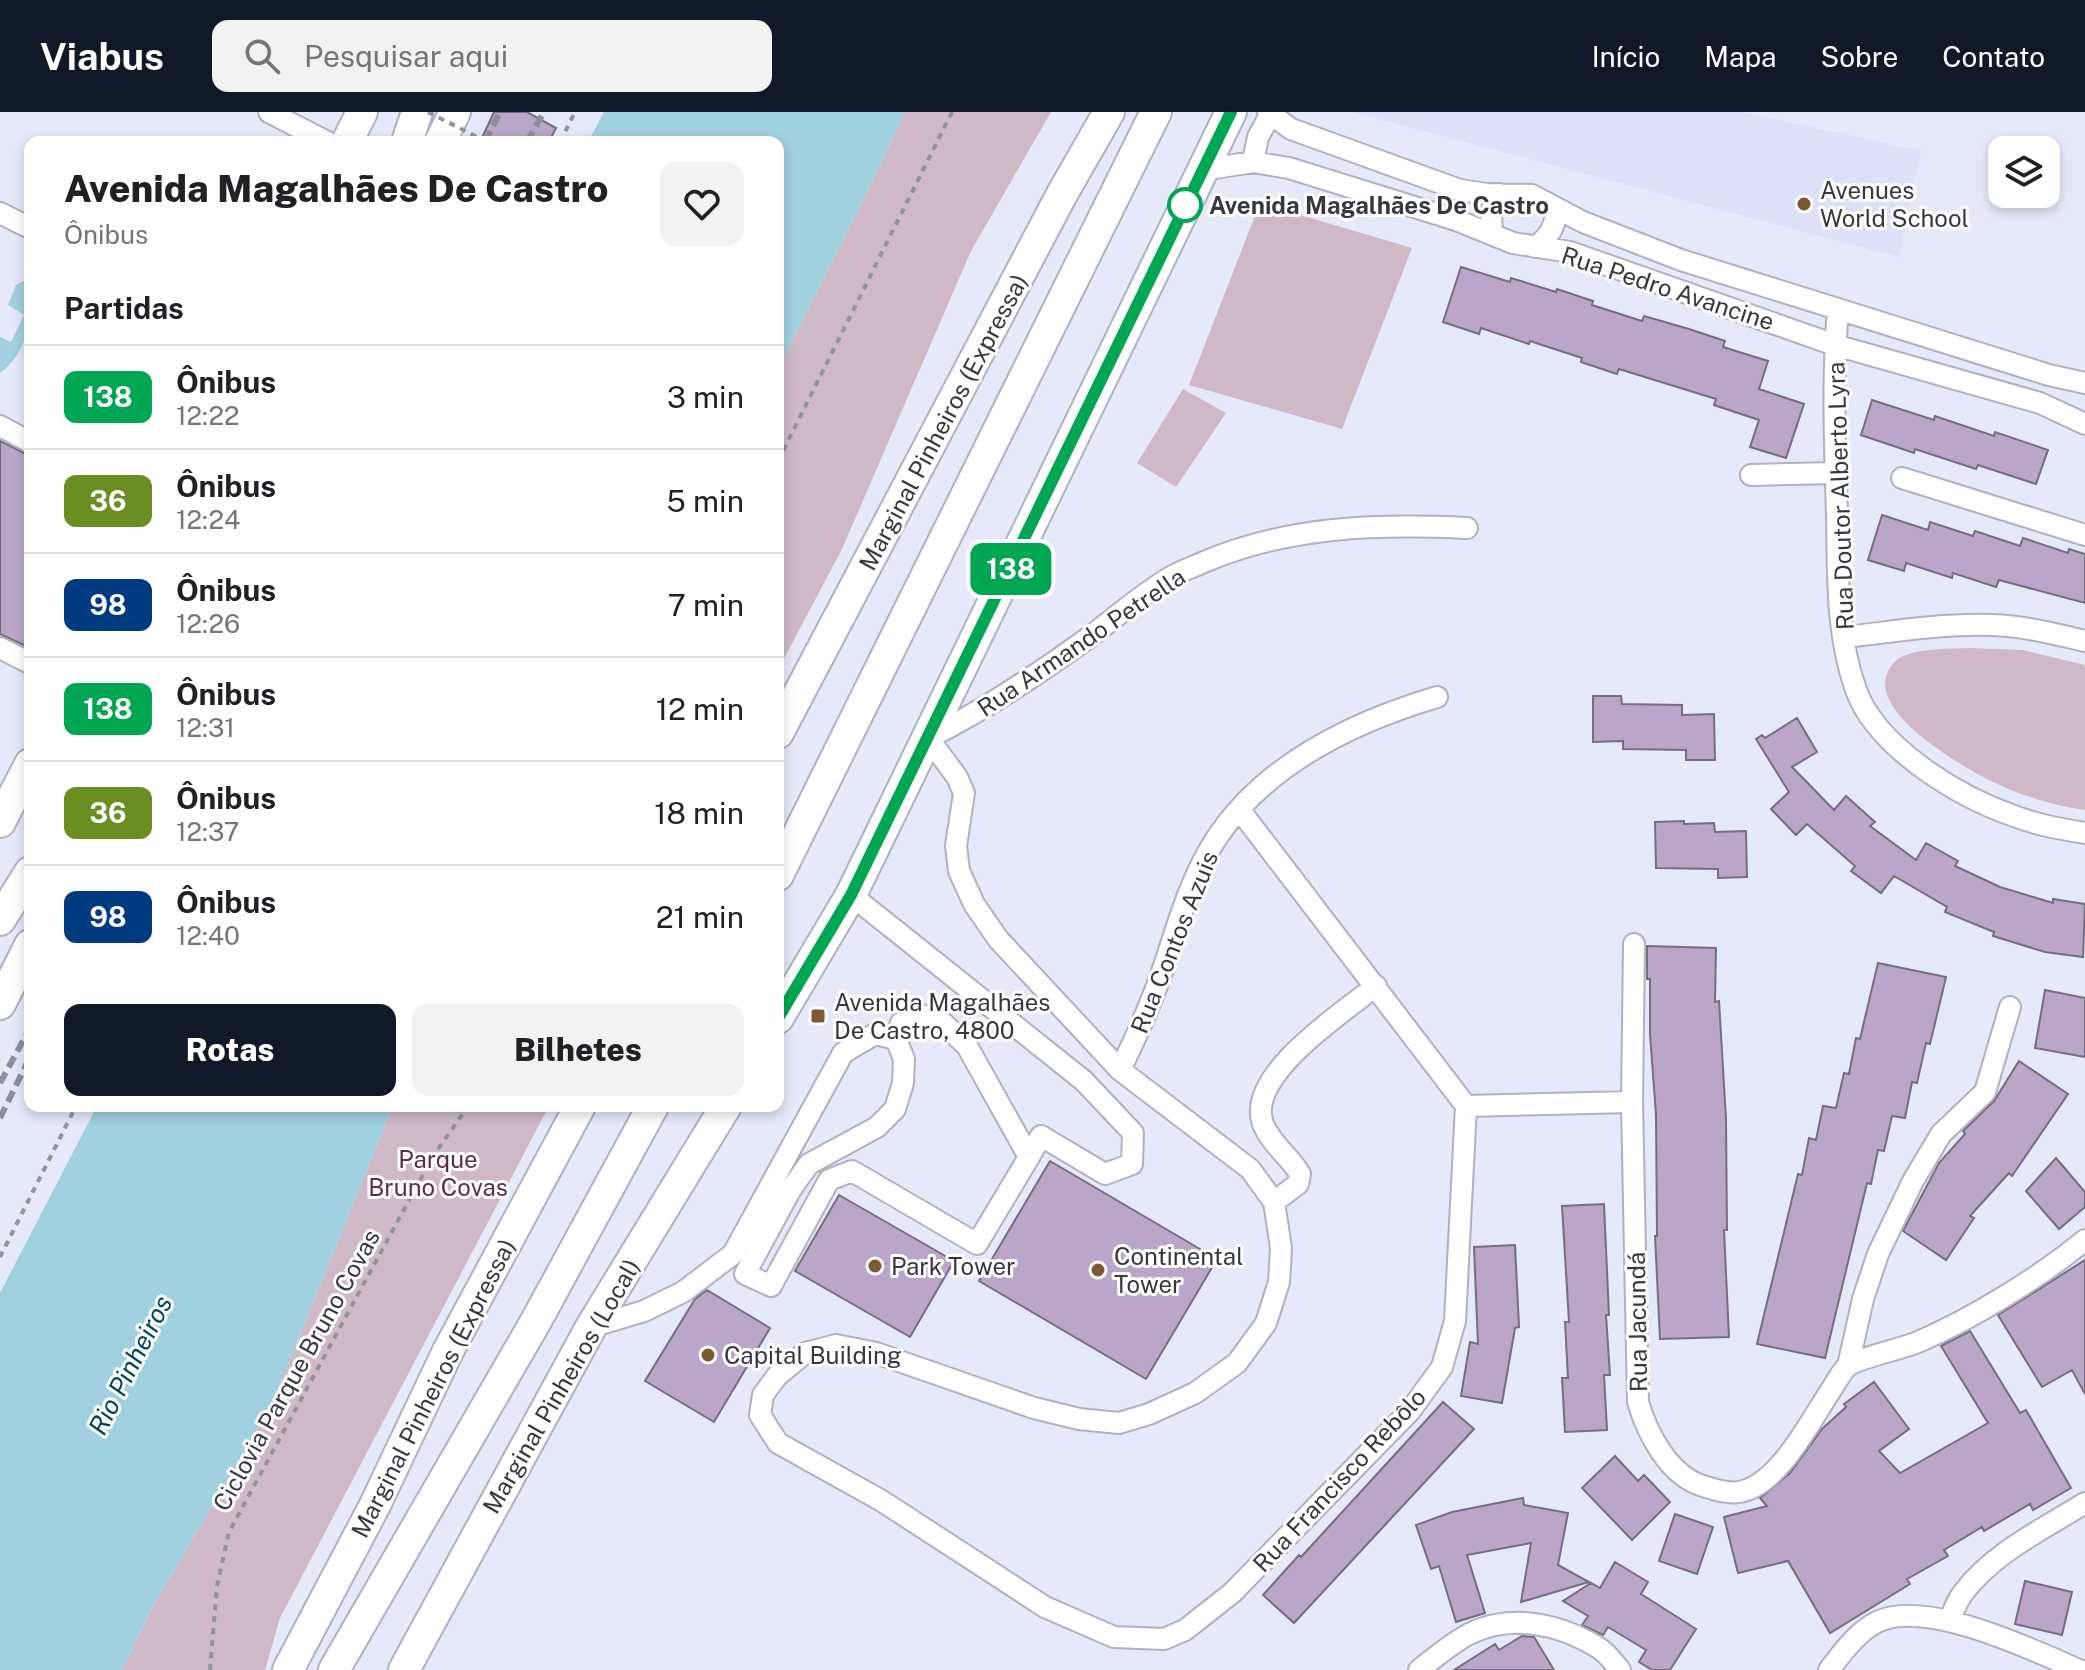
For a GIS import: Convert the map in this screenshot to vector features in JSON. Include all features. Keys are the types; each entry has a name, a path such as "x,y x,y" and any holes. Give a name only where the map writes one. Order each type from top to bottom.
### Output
{"highway":[{"path":"350,136 362,112"},
{"path":"409,136 417,112"},
{"path":"443,136 455,112"},
{"name":"Marginal Pinheiros (Expressa)","path":"784,722 1062,194 1109,112"},
{"path":"784,863 1156,112"},
{"path":"784,1008 851,895 1231,112"},
{"path":"0,822 24,776"},
{"path":"0,920 24,882"},
{"path":"0,1004 24,957"},
{"name":"Marginal Pinheiros (Expressa)","path":"288,1670 375,1505 448,1351 577,1112"},
{"path":"334,1670 536,1321 650,1112"},
{"name":"Marginal Pinheiros (Local)","path":"404,1670 591,1327 722,1112"}],"street":[{"path":"269,112 315,136"},
{"path":"1253,162 1258,137 1269,113"},
{"name":"Rua Pedro Avancine","path":"1269,113 1291,129 1460,190 1532,195 1557,209 1681,260 2049,375 2085,383"},
{"name":"Rua Pedro Avancine","path":"1202,170 1253,162 1315,175 1492,233 1513,243 1570,252 1835,345 2083,417"},
{"path":"1492,233 1491,212 1499,194"},
{"path":"1535,247 1553,229 1557,209"},
{"path":"0,213 24,225"},
{"name":"Rua Doutor Alberto Lyra","path":"1838,309 1835,473 1839,599 1856,690 1879,728 1910,757 1972,798 2014,817 2085,833"},
{"path":"0,426 24,439"},
{"path":"1751,475 1835,473"},
{"path":"1902,478 2085,535"},
{"name":"Rua Armando Petrella","path":"928,738 1043,671 1172,576 1216,557 1263,541 1311,531 1467,528"},
{"path":"1844,637 1959,625 1995,625 2031,628 2085,641"},
{"path":"0,648 24,660"},
{"name":"Rua Contos Azuis","path":"1120,1070 1151,1003 1182,909 1200,869 1239,809 1277,775 1333,737 1391,711 1437,697"},
{"path":"928,738 957,777 964,793 956,846 959,871 974,904 998,939 1044,984 1120,1070 1250,1169 1274,1202 1298,1184 1300,1174 1262,1122 1262,1100 1270,1082 1289,1057 1376,986"},
{"path":"1239,809 1466,1106 1632,1102"},
{"path":"851,895 1084,1081 1133,1133 1132,1164 1105,1174 1041,1136 977,1244 852,1171"},
{"name":"Rua Jacundá","path":"1634,944 1635,1359 1638,1402 1643,1421 1675,1468 1696,1484 1739,1492 1762,1482 1782,1462 1848,1366"},
{"path":"1848,1366 1863,1299 1878,1254 1913,1181 1941,1134 1985,1092 2010,1007"},
{"path":"852,1171 829,1180 771,1286 745,1274 791,1189 809,1164 877,1127 895,1109 903,1083 904,1059 896,1039 901,1023 921,1015 943,1023 967,1046 1029,1157"},
{"path":"591,1327 644,1311 683,1292 733,1254 843,1053 875,1034 896,1039"},
{"name":"Rua Francisco Rebôlo","path":"1274,1202 1281,1248 1279,1282 1266,1323 1237,1363 1195,1393 1149,1414 1119,1423 1079,1419 1034,1408 876,1353 836,1345 805,1353 777,1376 763,1395 760,1415 778,1443 882,1501 1045,1607 1114,1637 1164,1639 1185,1630 1243,1581 1410,1411 1442,1367 1455,1321 1466,1106"},
{"path":"848,1141 852,1171"},
{"path":"1848,1366 1920,1341 1964,1318 2019,1286 2085,1240"},
{"path":"1949,1621 1961,1596 1979,1574 2006,1553 2085,1503"},
{"path":"1829,1670 1861,1633 1879,1621 1900,1616 1949,1621 1991,1632 2079,1670"},
{"path":"1419,1670 1468,1634 1520,1622 1552,1626 1601,1649 1620,1670"}],"path":[{"path":"428,112 475,136"},
{"path":"563,136 575,112"},
{"path":"784,449 952,112"},
{"path":"0,1257 73,1112"},
{"name":"Ciclovia Parque Bruno Covas","path":"210,1670 217,1586 229,1532 432,1158 464,1112"}],"shaded area":[{"name":"Avenues World School","path":"1352,112 1743,112 1921,151 1899,257"}],"green space":[{"path":"905,112 1051,112 971,251 842,549 784,659 784,357"},
{"path":"1260,203 1412,248 1342,429 1189,385"},
{"path":"1183,389 1226,413 1176,487 1137,463"},
{"path":"1936,649 2023,650 2085,665 2085,810 2025,795 1977,774 1922,737 1892,705 1886,689 1887,674 1898,659"},
{"name":"Parque Bruno Covas","path":"391,1112 546,1112 280,1618 265,1670 122,1670 153,1606 271,1406"}],"water":[{"path":"604,112 905,112 784,357 784,136 591,136"},
{"path":"24,281 24,315 8,305 16,285"},
{"path":"24,315 24,342 0,373 0,337 11,342"},
{"name":"Rio Pinheiros","path":"94,1112 391,1112 271,1406 153,1606 122,1670 0,1670 0,1293"}],"building":[{"path":"494,112 527,112 556,128 552,136 483,136"},
{"path":"1461,267 1510,282 1511,278 1556,292 1557,289 1593,301 1592,305 1642,321 1644,316 1689,329 1725,341 1723,347 1768,361 1759,389 1804,404 1786,458 1750,447 1759,420 1714,405 1716,399 1619,369 1617,374 1581,362 1582,358 1530,341 1529,344 1481,328 1479,334 1443,322"},
{"path":"1872,400 1934,420 1935,416 1994,436 1995,432 2048,450 2036,484 1978,465 1976,469 1915,449 1914,453 1861,435"},
{"path":"0,441 24,453 24,645 0,634"},
{"path":"1882,515 1928,530 1930,522 1973,536 1975,531 2020,546 2023,538 2068,553 2069,549 2085,554 2085,603 1999,580 1996,587 1953,573 1952,578 1906,563 1904,571 1868,560"},
{"path":"1593,696 1621,696 1622,704 1682,705 1682,715 1714,714 1715,760 1686,760 1686,750 1623,749 1623,741 1593,742"},
{"path":"1797,718 1817,752 1792,767 1834,810 1846,796 1875,822 1870,826 1916,860 1926,843 1958,861 1955,866 2000,887 2053,903 2053,899 2085,904 2083,957 2045,952 1993,936 1994,932 1945,912 1947,907 1894,876 1881,893 1851,871 1855,866 1807,824 1796,835 1771,809 1789,792 1756,739 1762,735 1765,738"},
{"path":"1684,821 1684,824 1714,823 1715,832 1746,831 1747,877 1718,878 1718,869 1656,868 1655,822"},
{"path":"1647,946 1716,948 1715,1002 1719,1001 1726,1119 1727,1230 1724,1230 1729,1337 1660,1339 1655,1236 1656,1115"},
{"path":"1878,963 1946,977 1930,1044 1926,1043 1917,1083 1912,1082 1905,1118 1892,1116 1884,1151 1878,1150 1871,1184 1867,1183 1825,1358 1757,1344 1809,1138 1816,1140 1823,1106 1836,1108 1844,1073 1849,1074 1856,1038 1860,1039"},
{"path":"2045,990 2085,998 2085,1057 2035,1048"},
{"path":"2019,1061 2068,1094 2012,1176 2009,1173 1970,1216 1974,1218 1946,1260 1903,1231 1939,1163 1965,1134 1963,1131 1994,1101"},
{"path":"2056,1158 2085,1192 2085,1207 2059,1229 2026,1191"},
{"name":"Continental Tower","path":"1050,1161 1217,1259 1146,1379 979,1281"},
{"name":"Park Tower","path":"839,1195 954,1261 910,1337 795,1271"},
{"path":"1604,1204 1610,1375 1604,1375 1607,1430 1565,1432 1562,1378 1568,1378 1565,1322 1569,1322 1562,1206"},
{"path":"1515,1245 1519,1327 1515,1328 1502,1403 1461,1396 1470,1342 1478,1344 1474,1247"},
{"path":"2085,1260 2085,1394 2072,1370 2042,1387 1998,1315"},
{"name":"Capital Building","path":"707,1290 770,1328 714,1422 645,1381 695,1299"},
{"path":"1970,1331 2020,1413 2026,1410 2071,1488 2033,1510 2030,1504 1984,1531 1982,1527 1944,1550 1948,1556 1907,1579 1910,1584 1830,1633 1788,1561 1738,1573 1724,1517 1767,1506 1760,1498 1790,1473 1822,1429 1846,1407 1844,1404 1874,1382 1909,1429 1879,1451 1900,1473 1988,1423 1941,1346"},
{"path":"1443,1402 1474,1429 1294,1623 1263,1595"},
{"path":"1615,1456 1638,1481 1644,1475 1670,1502 1632,1540 1582,1488"},
{"path":"1523,1498 1524,1505 1568,1513 1558,1565 1589,1582 1521,1602 1531,1543 1467,1555 1485,1613 1456,1622 1439,1566 1431,1569 1416,1525 1452,1512"},
{"path":"1675,1514 1713,1527 1697,1574 1659,1561"},
{"path":"1615,1562 1648,1582 1641,1594 1696,1629 1670,1670 1652,1670 1639,1662 1646,1650 1608,1627 1603,1635 1582,1625 1588,1616 1563,1601 1591,1583 1600,1588"},
{"path":"2025,1581 2072,1592 2062,1635 2015,1624"},
{"path":"1522,1636 1534,1637 1554,1670 1454,1670 1495,1644 1499,1650"}],"railway":[{"path":"488,136 500,112"},
{"path":"530,136 544,112"},
{"path":"0,1083 24,1039"},
{"path":"0,1118 24,1069"}],"bus line":[{"name":"138","path":"784,1008 851,895 1231,112"}],"place":[{"name":"Avenues World School","path":"1804,204"},
{"name":"Avenida Magalhães De Castro","path":"1185,205"},
{"name":"Avenida Magalhães De Castro, 4800","path":"818,1016"},
{"name":"Park Tower","path":"875,1266"},
{"name":"Continental Tower","path":"1098,1270"},
{"name":"Capital Building","path":"708,1355"}]}
